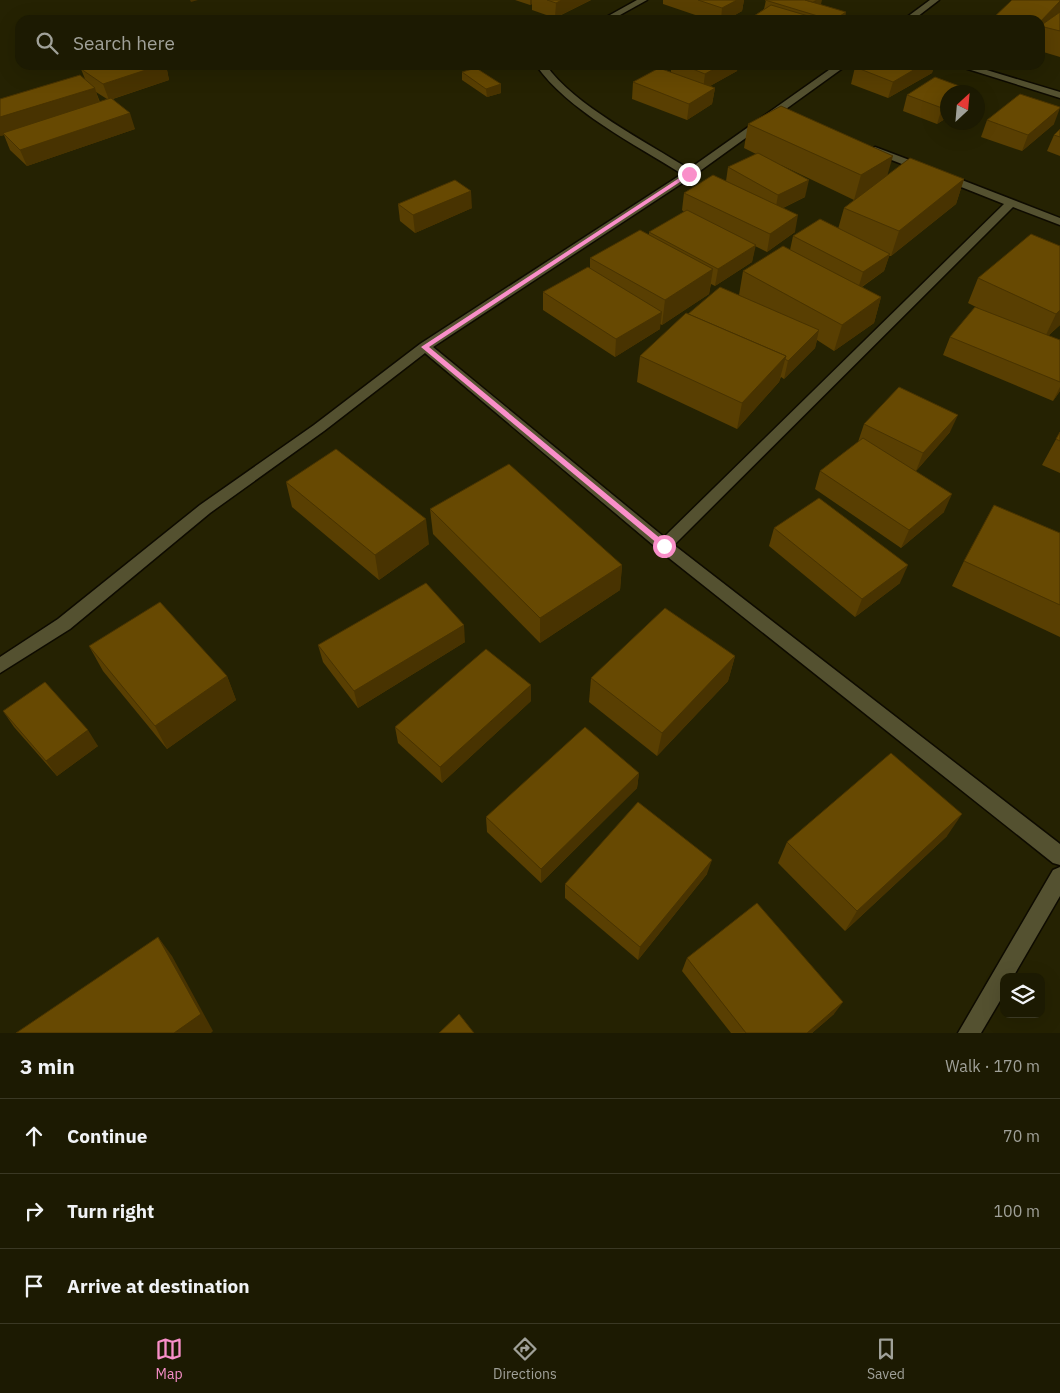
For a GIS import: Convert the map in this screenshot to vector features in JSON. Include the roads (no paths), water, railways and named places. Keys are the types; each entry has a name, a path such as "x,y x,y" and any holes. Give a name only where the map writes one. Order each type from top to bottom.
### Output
{"street":[{"path":"614,15 643,0"},
{"path":"914,15 935,0"},
{"path":"542,70 564,92 689,174"},
{"path":"0,666 64,624 205,509 319,428 425,347 781,113 836,70"},
{"path":"976,70 1060,96"},
{"path":"867,146 1060,222"},
{"path":"664,546 1011,203"},
{"path":"425,347 664,546 1060,856"},
{"path":"969,1033 1060,877"}]}
